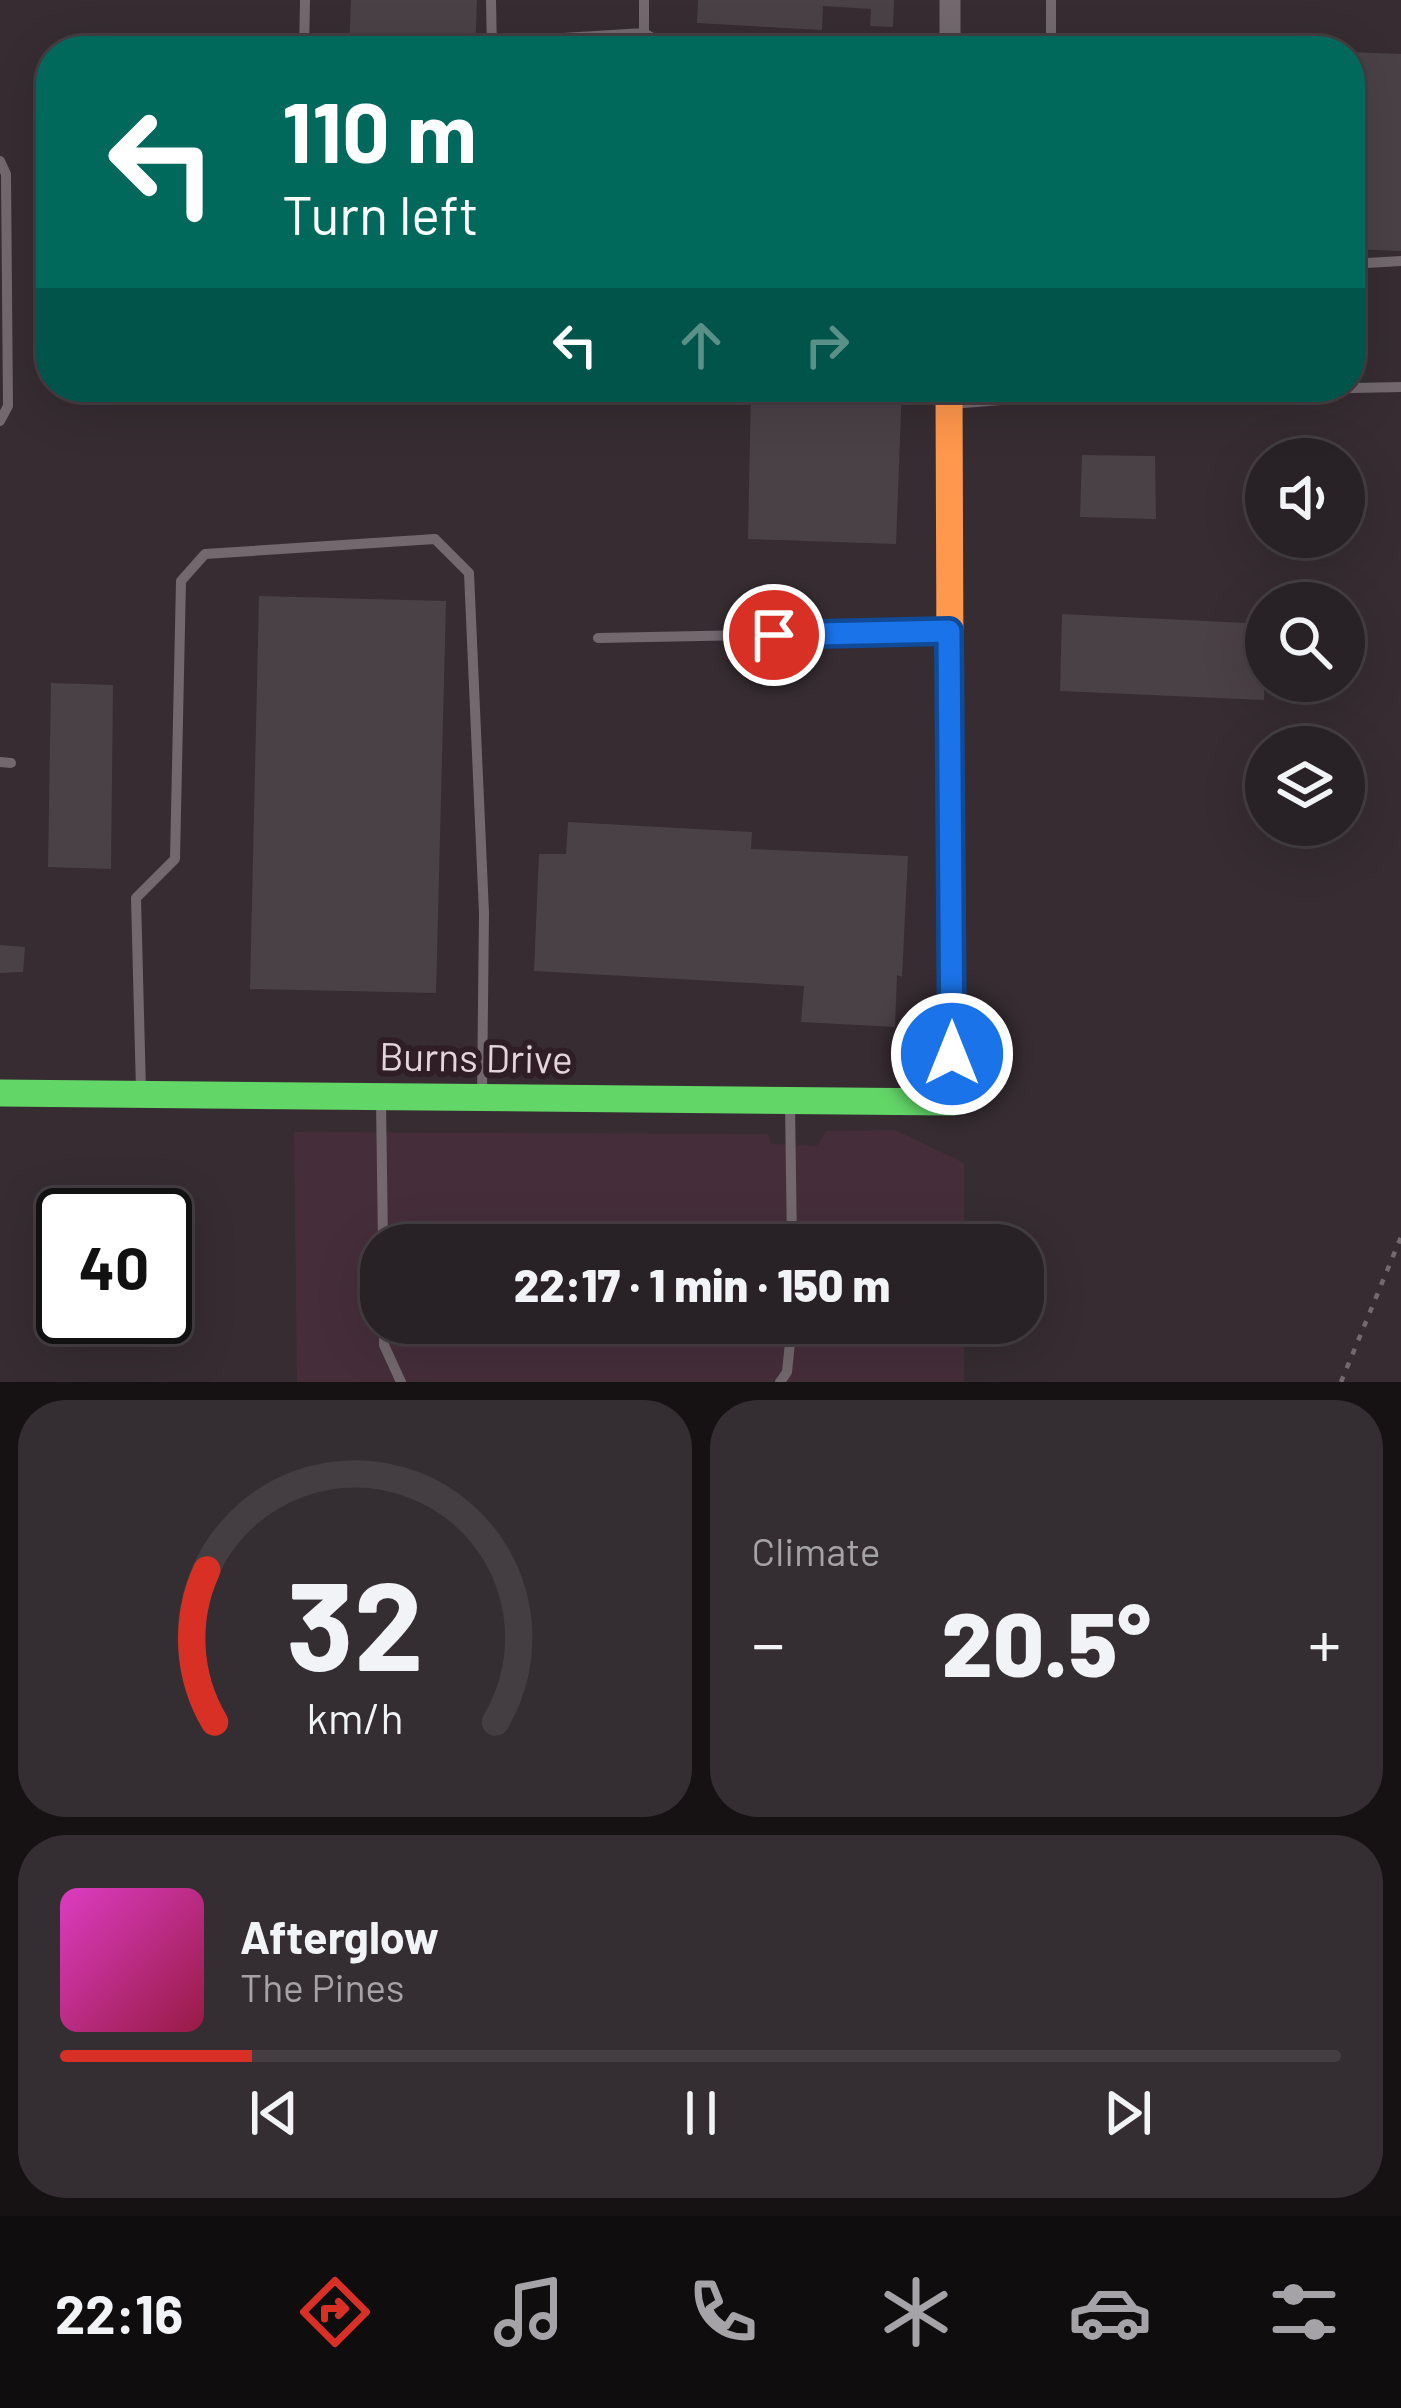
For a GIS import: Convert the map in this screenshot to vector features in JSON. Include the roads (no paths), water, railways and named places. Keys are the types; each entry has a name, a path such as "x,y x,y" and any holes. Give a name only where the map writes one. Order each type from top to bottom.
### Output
{"street":[{"path":"950,0 950,36"},
{"path":"949,402 949,631"},
{"name":"Burns Drive","path":"0,1093 952,1102 949,631"}],"lane":[{"path":"304,36 305,0"},
{"path":"491,0 492,36"},
{"path":"644,0 644,33"},
{"path":"1051,0 1051,36"},
{"path":"595,36 649,36"},
{"path":"0,161 6,174 8,406 0,421"},
{"path":"1365,263 1401,261"},
{"path":"1365,388 1401,387"},
{"path":"141,1094 136,898 175,859 181,581 206,554 435,539 469,573 484,913 482,1097"},
{"path":"598,638 949,631"},
{"path":"381,1096 383,1224"},
{"path":"790,1100 792,1224"},
{"path":"384,1344 401,1382"},
{"path":"780,1382 787,1372 790,1344"}]}
